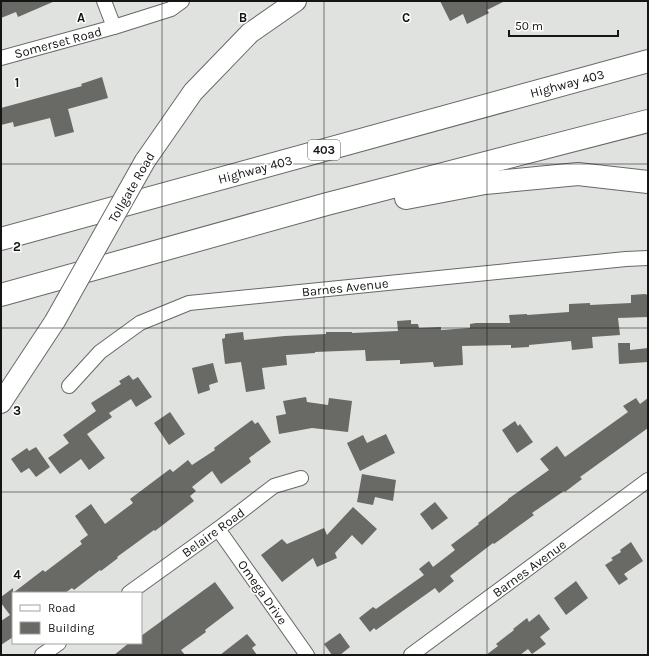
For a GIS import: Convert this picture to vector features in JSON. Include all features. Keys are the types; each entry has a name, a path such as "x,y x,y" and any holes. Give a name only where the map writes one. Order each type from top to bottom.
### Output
{"highway":[{"name":"Highway 403","path":"1,239 648,61"},
{"path":"1,295 327,204 648,121"},
{"path":"327,204 366,205 485,183 578,174 648,182"}],"main road":[{"name":"Tollgate Road","path":"1,403 55,321 145,161 192,92 250,33 296,1"}],"street":[{"path":"104,1 114,27"},
{"name":"Somerset Road","path":"1,58 114,27 172,9 182,1"},
{"name":"Barnes Avenue","path":"69,386 100,352 140,323 189,303 648,258"},
{"name":"Belaire Road","path":"130,592 218,529 274,486 301,478"},
{"name":"Barnes Avenue","path":"411,655 648,480"},
{"name":"Omega Drive","path":"218,529 307,655"},
{"path":"42,655 58,644"}],"building":[{"path":"1,1 55,1 18,17 16,12 1,18"},
{"path":"440,1 505,1 487,10 489,13 467,24 463,14 450,21"},
{"path":"102,77 108,98 68,109 74,132 55,137 50,118 14,127 13,122 1,125 1,108 82,86 81,84"},
{"path":"631,295 648,295 648,317 618,318 620,335 592,337 593,348 572,350 571,341 511,348 511,345 462,346 463,365 434,367 433,362 400,364 400,360 366,361 365,350 286,355 287,365 262,368 265,389 246,392 241,362 225,364 222,339 225,338 225,334 243,332 244,340 326,334 326,332 352,333 398,331 397,321 411,320 411,324 418,324 419,328 441,327 441,330 470,328 470,324 476,323 510,323 509,315 569,312 569,304 590,303 590,305 631,303"},
{"path":"618,343 630,343 630,350 648,348 648,362 619,364"},
{"path":"213,363 218,382 209,385 210,390 198,394 192,368"},
{"path":"129,375 133,380 138,377 152,397 136,407 131,399 109,413 112,417 87,434 105,458 89,470 81,459 60,474 48,458 69,443 63,435 96,411 91,403 121,384 119,381"},
{"path":"306,397 307,402 328,405 329,398 352,401 348,432 312,428 279,434 276,416 286,414 283,401"},
{"path":"636,398 640,404 648,398 648,428 580,477 582,479 565,492 564,491 532,513 534,515 494,544 493,543 450,576 454,581 439,593 435,588 376,630 374,628 370,632 359,618 373,607 376,609 424,575 419,569 429,561 433,567 455,550 451,545 479,524 478,523 508,499 549,470 540,459 557,446 565,457 628,412 623,406"},
{"path":"170,412 185,434 169,445 154,423"},
{"path":"252,420 255,424 258,422 271,442 249,458 251,462 221,484 212,471 192,487 196,491 190,496 194,501 155,531 154,530 117,557 118,558 101,571 100,570 74,590 72,588 66,592 14,592 43,570 45,572 82,544 80,541 88,535 75,516 91,504 105,524 133,503 130,499 170,469 173,472 188,460 192,465 215,450 214,448"},
{"path":"515,421 518,426 520,424 533,442 517,453 502,430"},
{"path":"386,434 395,453 360,471 347,443 363,435 367,443"},
{"path":"36,447 50,467 36,477 29,468 21,473 11,459 27,448 29,451"},
{"path":"362,474 396,480 393,501 375,497 373,505 357,502"},
{"path":"435,502 448,518 432,530 420,514"},
{"path":"353,507 377,529 362,545 352,535 335,553 337,558 317,567 313,558 282,582 261,555 282,539 287,544 324,528 327,535"},
{"path":"631,542 643,561 624,574 628,579 619,585 605,565 613,560 611,558 621,552 620,550"},
{"path":"576,581 588,598 566,615 554,598"},
{"path":"215,582 234,608 205,630 206,632 181,650 185,655 114,655 128,644 142,644 142,635"},
{"path":"13,588 12,638 1,645 1,621 10,615 1,603 1,597"},
{"path":"539,614 550,629 540,637 546,644 532,654 528,649 520,655 486,655 498,646 496,644 527,618 529,622"},
{"path":"340,633 350,647 340,655 332,655 324,644"},
{"path":"247,634 256,645 252,648 257,655 220,655"}]}
